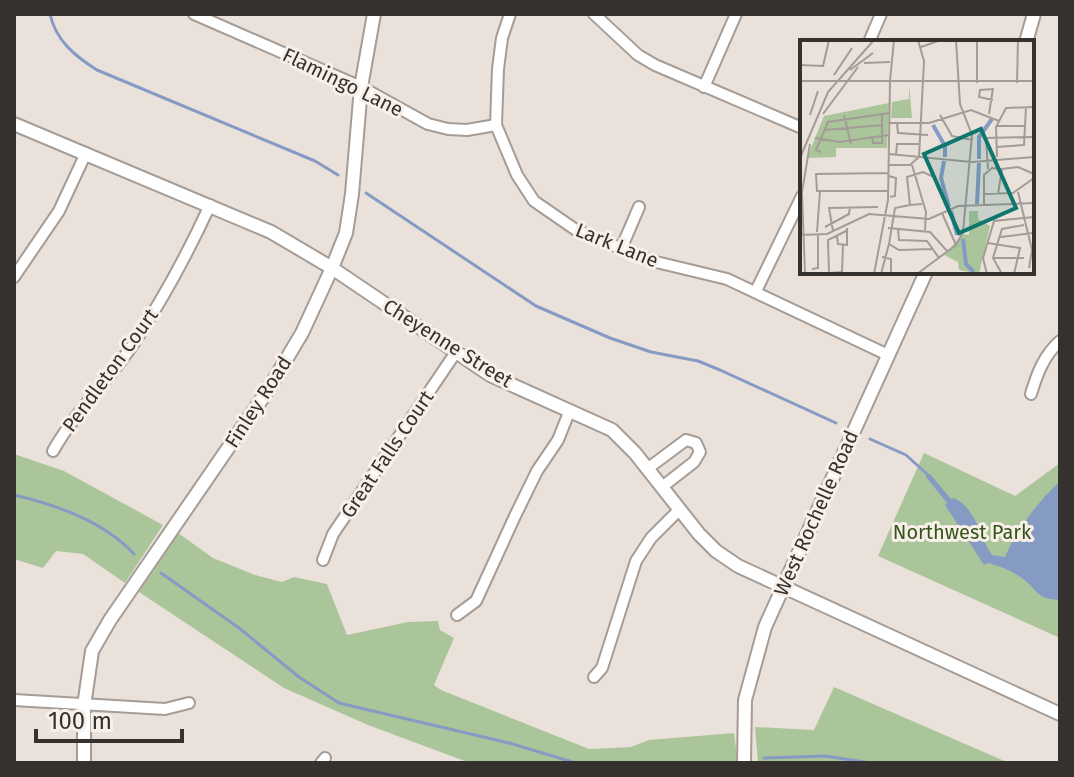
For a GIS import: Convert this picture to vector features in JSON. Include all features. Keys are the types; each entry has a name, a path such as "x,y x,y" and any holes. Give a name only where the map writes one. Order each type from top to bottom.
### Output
{"street":[{"name":"Flamingo Lane","path":"194,14 361,87 428,124 467,130 496,125"},
{"name":"Finley Road","path":"84,763 84,706 92,651 110,620 268,390 302,333 346,233 361,87 374,14"},
{"name":"Lark Lane","path":"510,14 502,38 498,69 496,125 517,175 534,201 576,230 652,261 727,279 888,355"},
{"path":"594,14 638,55 800,127"},
{"path":"704,87 736,14"},
{"path":"870,40 881,14"},
{"path":"1027,40 1034,14"},
{"name":"Cheyenne Street","path":"14,124 271,232 332,268 490,375 612,430 716,551 738,566 1060,714"},
{"path":"14,277 59,211 86,153"},
{"path":"756,291 800,200"},
{"name":"Pendleton Court","path":"53,451 130,348 170,287 210,205"},
{"path":"621,249 639,207"},
{"name":"West Rochelle Road","path":"744,763 745,700 756,653 782,587 925,274"},
{"path":"1031,394 1037,374 1051,349 1060,341"},
{"name":"Great Falls Court","path":"323,560 333,534 456,352"},
{"path":"457,615 476,601 520,504 558,440 570,410"},
{"path":"647,469 686,440 696,443 700,452 694,462 662,487"},
{"path":"594,677 602,668 636,561 651,538 679,510"},
{"path":"14,700 165,709 189,703"}],"green space":[{"name":"Northwest Park","path":"924,453 1015,496 1060,463 1060,638 878,556"},
{"path":"14,454 64,471 163,525 125,583 83,554 56,551 43,568 14,559"},
{"path":"178,533 213,558 255,575 282,582 294,577 327,584 347,635 408,622 438,621 440,630 454,638 434,685 441,690 589,749 631,747 649,740 734,733 738,763 470,763 368,725 284,688 139,592"},
{"path":"834,687 1009,763 758,763 755,727 814,730"}],"water":[{"path":"927,474 951,499 968,509 992,555 1005,557 1028,517 1060,481 1060,600 1042,596 1006,569 988,563 984,565 945,505 947,503 926,477"}],"waterway":[{"path":"50,14 57,32 68,47 97,70 315,161 338,175"},
{"path":"366,193 536,306 651,352 698,361 836,423"},
{"path":"870,439 906,455 927,474"},
{"path":"14,495 47,504 94,523 134,554"},
{"path":"161,573 239,628 299,677 339,703 509,743 576,763"},
{"path":"764,758 825,756 871,763"}]}
